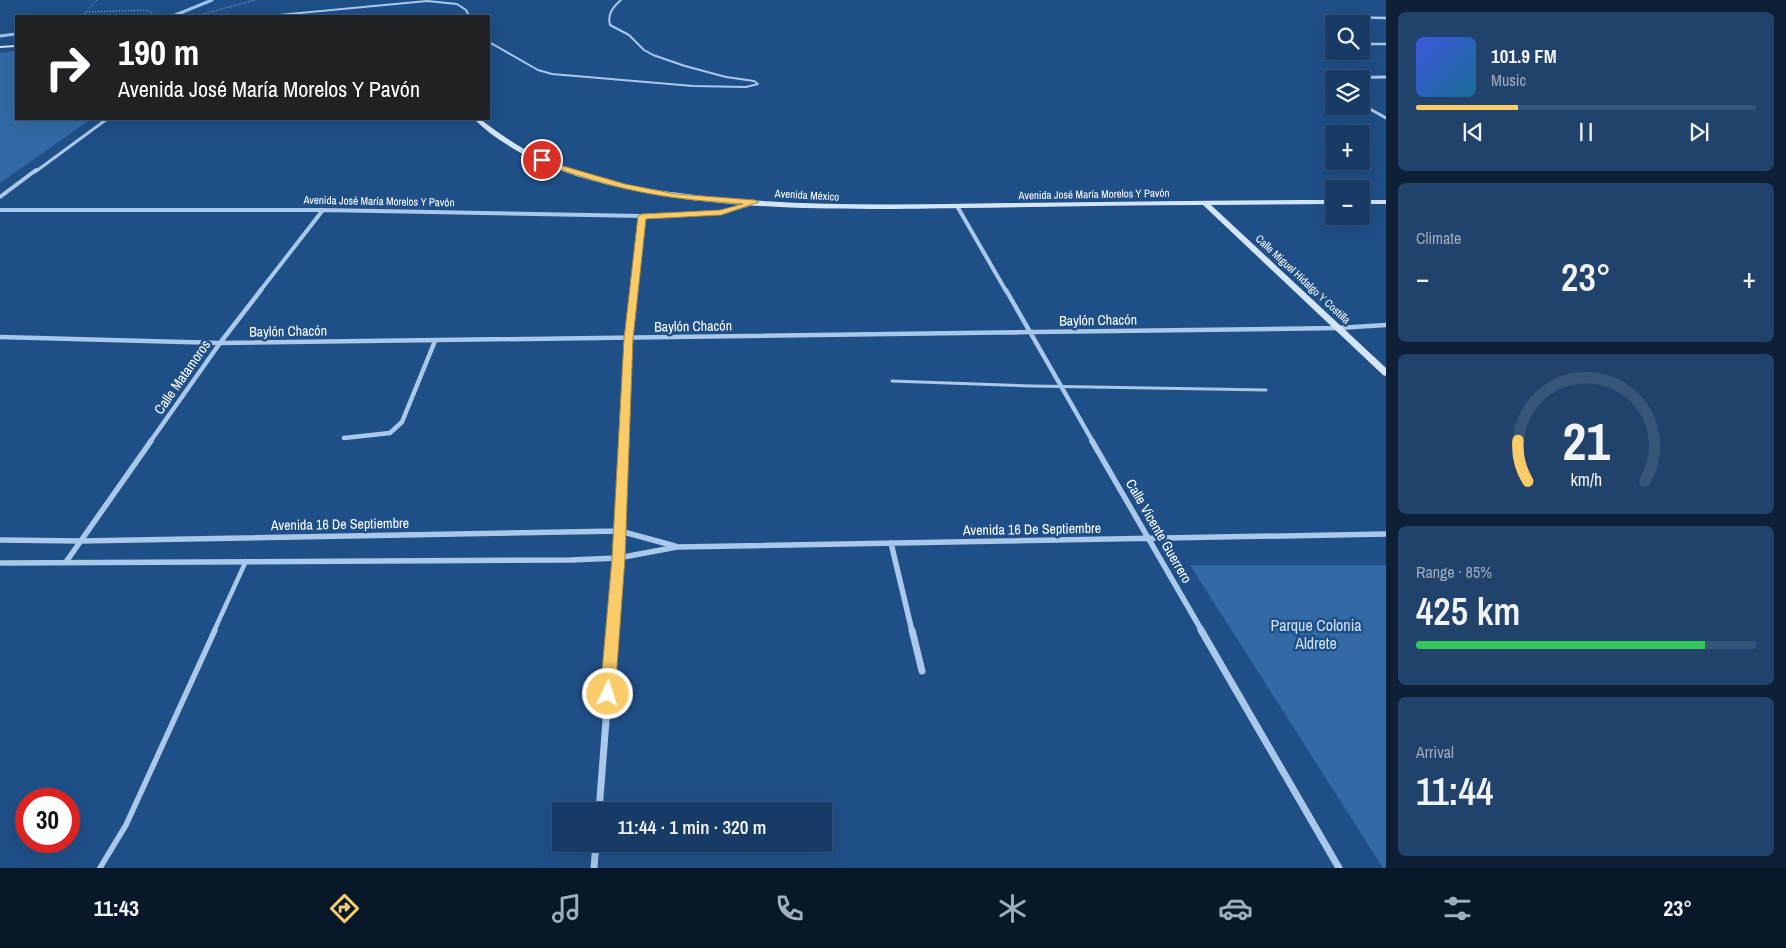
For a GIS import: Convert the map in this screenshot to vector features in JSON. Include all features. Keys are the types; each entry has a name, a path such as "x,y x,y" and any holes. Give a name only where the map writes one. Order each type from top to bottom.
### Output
{"main road":[{"path":"0,48 15,46"},
{"name":"Avenida México","path":"478,120 489,130 512,145 542,160 580,174 624,186 676,196 854,207"},
{"name":"Calle Miguel Hidalgo Y Costilla","path":"1204,202 1386,373"},
{"name":"Avenida José María Morelos Y Pavón","path":"854,207 1325,202"},
{"path":"1370,202 1386,202"}],"street":[{"path":"1370,18 1386,18"},
{"path":"1370,44 1386,44"},
{"path":"1370,77 1386,77"},
{"path":"1370,109 1386,118"},
{"path":"0,197 106,120"},
{"name":"Avenida José María Morelos Y Pavón","path":"0,210 324,210 642,216 721,213 755,202"},
{"name":"Calle Vicente Guerrero","path":"957,206 1338,868"},
{"name":"Calle Matamoros","path":"66,562 220,343 324,210"},
{"path":"600,802 620,531 628,339 642,216"},
{"name":"Baylón Chacón","path":"0,337 220,343 628,339 1338,328 1386,325"},
{"path":"344,438 390,433 402,422 435,341"},
{"name":"Avenida 16 De Septiembre","path":"0,540 81,541 620,531 677,547"},
{"name":"Avenida 16 De Septiembre","path":"0,563 570,560 618,558 677,547 1386,534"},
{"path":"891,543 922,671"},
{"path":"594,868 595,852"}],"lane":[{"path":"490,43 538,70 552,74 693,86 749,87 758,84 754,81 726,77 685,66 647,53 629,34 612,28 610,25 608,19 610,12 622,0"},
{"path":"279,15 427,1 457,4 466,10 468,15"},
{"path":"892,381 1266,390"},
{"path":"100,868 126,825 246,561"}],"path":[{"path":"83,15 97,0"},
{"path":"200,15 254,0"},
{"path":"86,12 146,10 154,15"}],"green space":[{"path":"15,51 15,120 90,120 0,183 0,53"},
{"name":"Parque Colonia Aldrete","path":"1190,565 1386,565 1386,868 1383,868"}],"waterway":[{"path":"175,15 212,0"},
{"path":"0,36 15,34"}],"route":[{"path":"542,160 580,174 624,186 676,196 755,202 721,213 692,216 642,216 628,339 618,558 608,694"}]}
